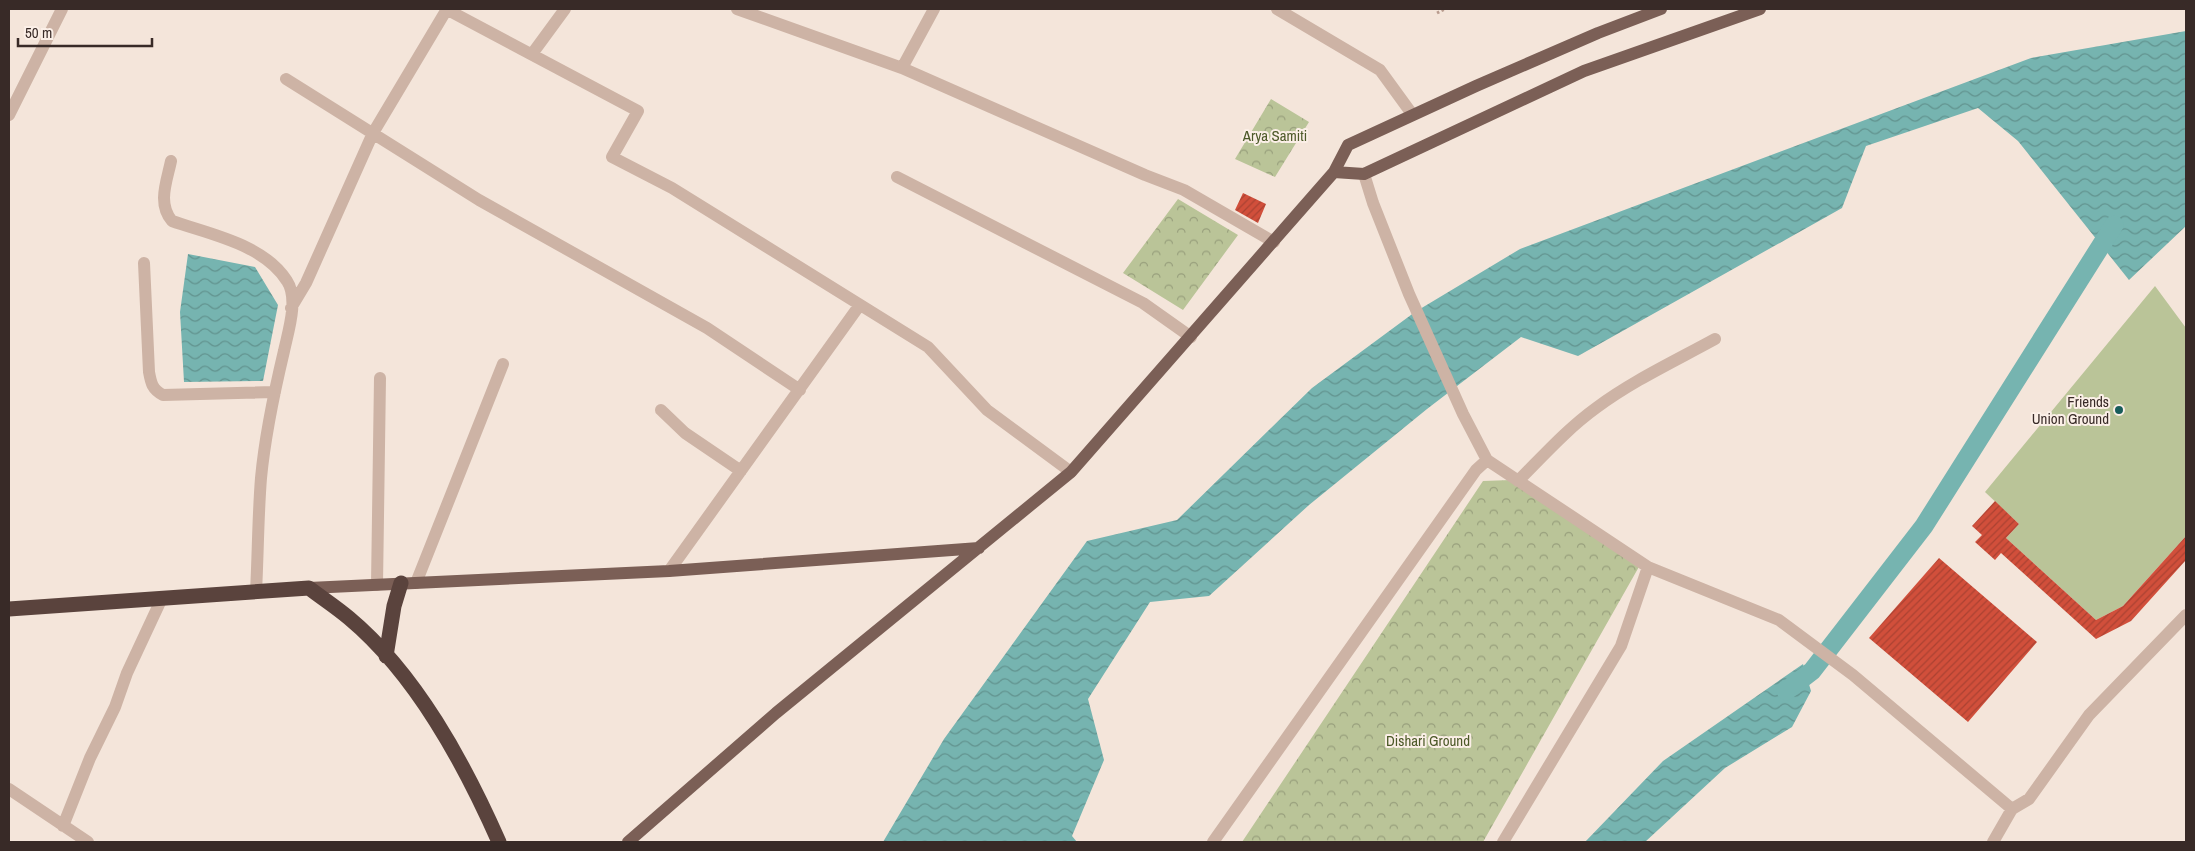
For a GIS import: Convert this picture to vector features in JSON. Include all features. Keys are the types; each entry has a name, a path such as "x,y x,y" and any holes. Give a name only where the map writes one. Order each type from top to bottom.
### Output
{"highway":[{"path":"386,656 392,615 408,583"},
{"path":"9,609 309,588 349,618 386,656 436,720 485,811 499,842"}],"main road":[{"path":"628,842 776,713 1071,472 1334,172 1348,145 1412,114 1598,33 1661,9"},
{"path":"1334,172 1364,174 1584,71 1760,9"},
{"path":"309,588 668,571 979,548"}],"street":[{"path":"9,115 62,9"},
{"path":"291,308 306,283 373,133 446,9 638,111 612,157 672,188 859,306 928,347 987,410 1071,472"},
{"path":"532,54 565,9"},
{"path":"737,9 902,68 1184,190 1274,242"},
{"path":"902,68 934,9"},
{"path":"1277,9 1380,70 1412,114"},
{"path":"286,78 479,200 708,328 800,390"},
{"path":"172,161 163,202 166,214 172,221 238,242 281,272 289,283 292,296 285,345 269,415 261,478 256,592"},
{"path":"1364,174 1373,203 1409,294 1463,414 1487,460 1648,567 1779,620 1853,675 2012,809"},
{"path":"897,177 1144,303 1191,337"},
{"path":"144,263 149,372 151,385 156,391 163,394 275,392"},
{"path":"668,571 859,306"},
{"path":"1518,481 1568,431 1595,408 1618,392 1715,339"},
{"path":"408,583 503,364"},
{"path":"377,585 380,378"},
{"path":"661,410 685,433 741,471"},
{"path":"1213,842 1476,470 1487,460"},
{"path":"1503,842 1621,646 1648,567"},
{"path":"63,826 90,758 116,707 127,673 162,598"},
{"path":"1993,842 2012,809 2029,799 2089,715 2186,615"},
{"path":"9,789 88,842"}],"path":[{"path":"1437,12 1445,9"}],"green space":[{"name":"Arya Samiti","path":"1271,99 1309,122 1275,177 1235,159"},
{"path":"1178,199 1238,235 1183,310 1123,273"},
{"name":"Friends Union Ground","path":"2155,286 2186,328 2186,536 2123,606 2096,620 2006,538 2019,524 1985,492"},
{"name":"Dishari Ground","path":"1511,480 1640,565 1483,842 1242,842 1483,481"}],"water":[{"path":"2186,31 2186,226 2129,280 2018,141 1978,108 1866,146 1842,208 1578,356 1521,337 1427,409 1309,505 1209,596 1150,602 1088,699 1104,760 1072,836 1077,842 883,842 944,739 1087,541 1177,520 1312,388 1415,312 1520,249 2031,58"},
{"path":"188,254 255,267 278,305 263,381 184,382 180,312"},
{"path":"1803,664 1811,691 1792,727 1725,768 1645,842 1585,842 1663,761"}],"building":[{"path":"1243,193 1266,204 1258,223 1235,210"},
{"path":"1995,501 2019,524 2006,538 2096,620 2123,606 2186,536 2186,560 2131,621 2096,639 2001,553 1995,560 1975,542 1982,535 1972,526"},
{"path":"1939,558 2037,642 1968,722 1869,638"}],"waterway":[{"path":"1786,691 1812,671 1924,526 2114,225"}],"place":[{"name":"Friends Union Ground","path":"2119,410"}]}
